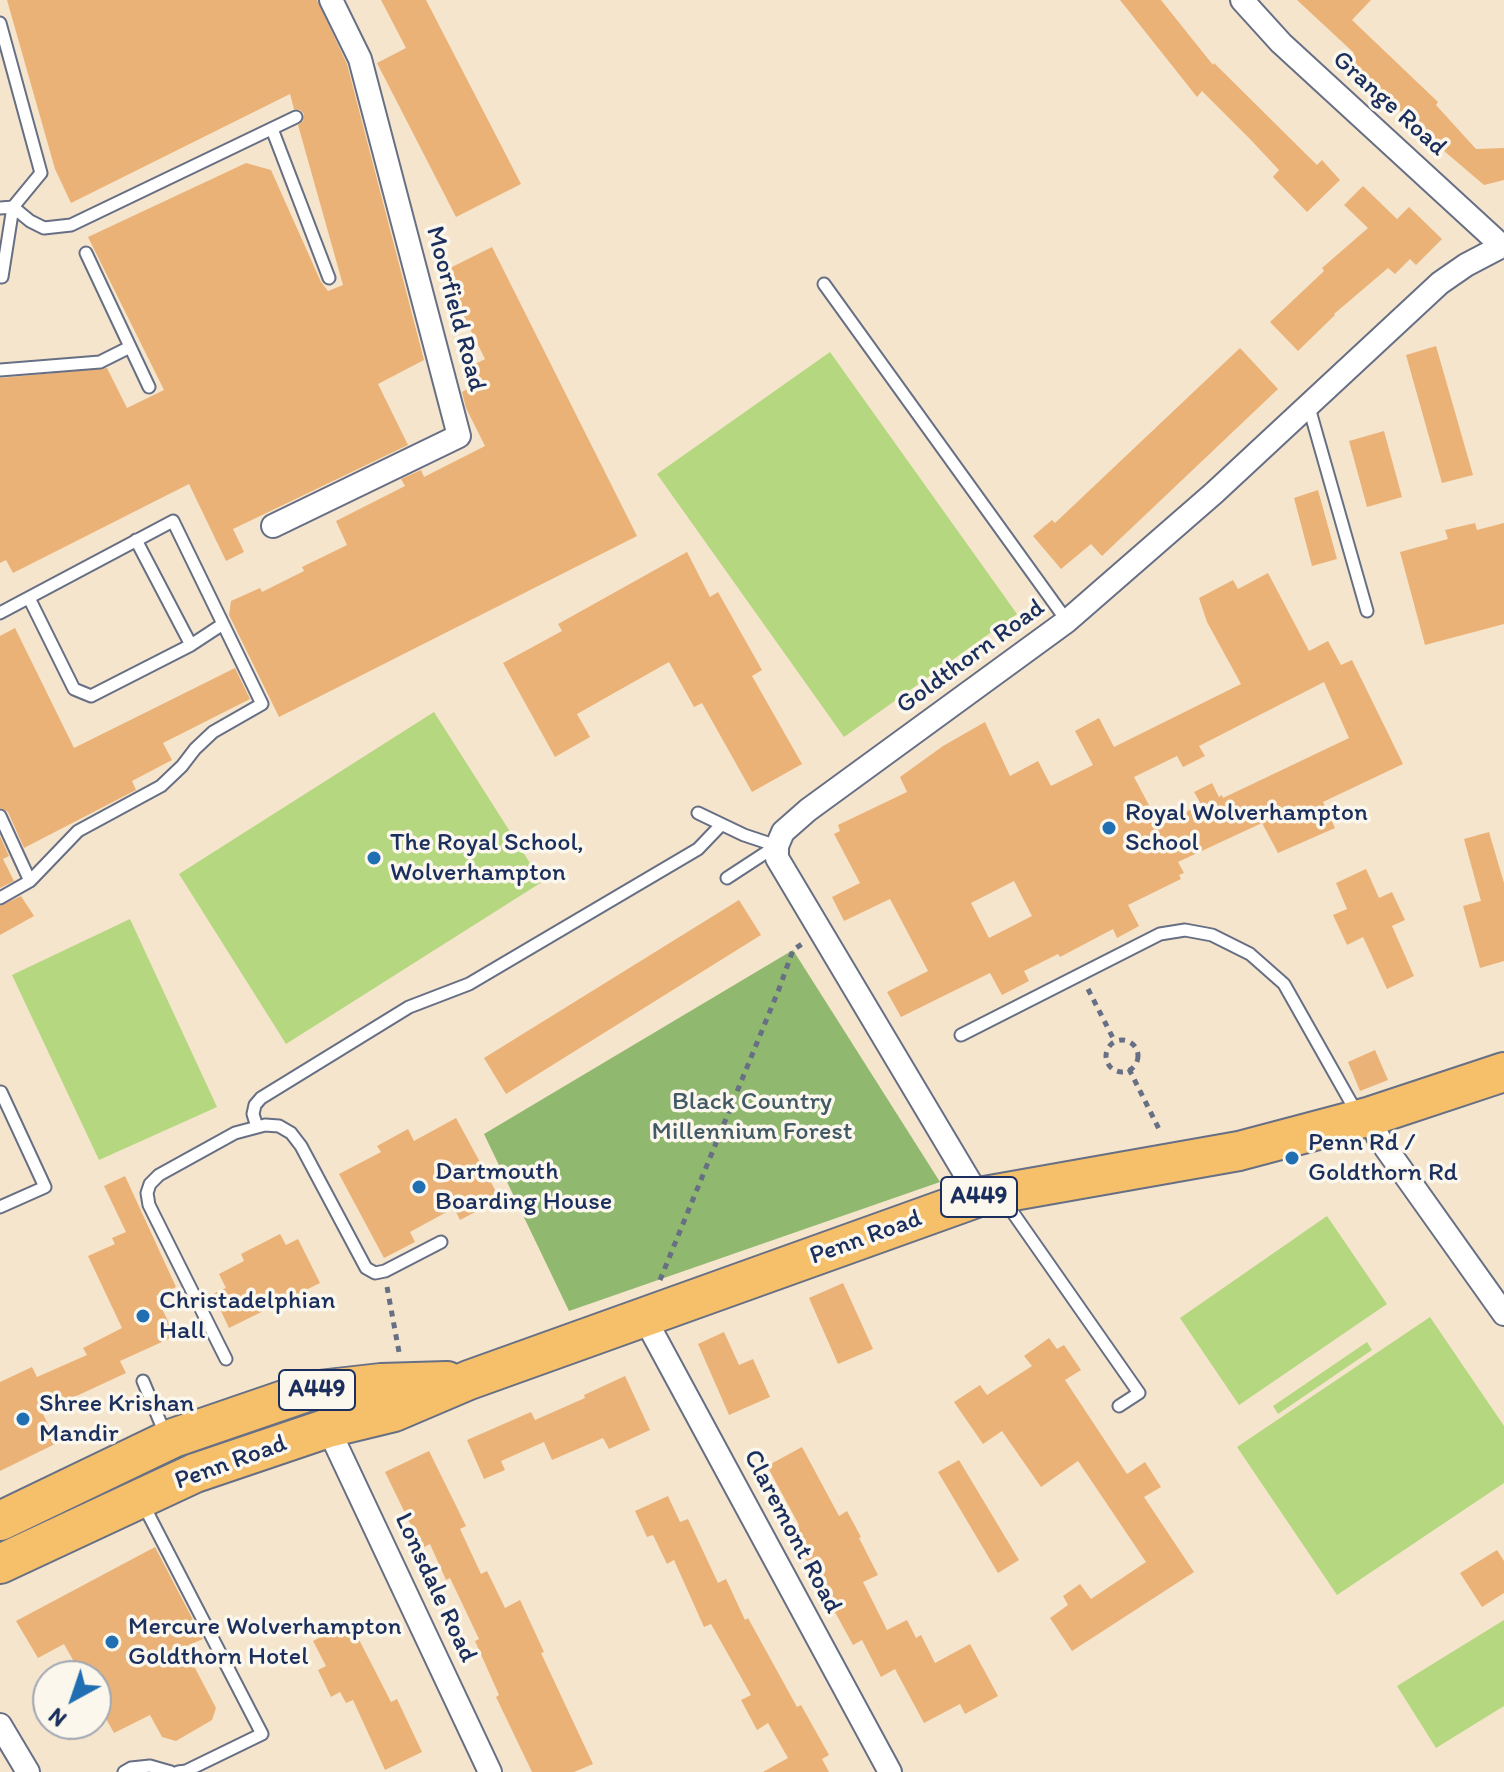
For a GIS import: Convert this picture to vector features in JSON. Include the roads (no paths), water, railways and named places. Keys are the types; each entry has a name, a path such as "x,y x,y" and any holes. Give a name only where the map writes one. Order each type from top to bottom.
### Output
{"highway":[{"name":"Penn Road","path":"0,1564 195,1473 328,1428 394,1412 652,1302 989,1195 1239,1151 1366,1118 1504,1072"},
{"name":"Penn Road","path":"0,1521 168,1441 310,1391 381,1383 469,1380"}],"street":[{"name":"Moorfield Road","path":"273,526 459,436 360,59 331,0"},
{"name":"Grange Road","path":"1242,0 1281,43 1503,246"},
{"name":"Goldthorn Road","path":"777,846 783,832 808,810 1067,621 1193,512 1440,283 1503,246"},
{"path":"777,846 777,858 989,1195"},
{"path":"1366,1118 1504,1314"},
{"name":"Claremont Road","path":"652,1302 890,1772"},
{"name":"Lonsdale Road","path":"328,1428 490,1772"},
{"path":"0,1708 28,1772"},
{"path":"0,1725 14,1745"}],"lane":[{"path":"0,23 41,173 13,207 2,277"},
{"path":"0,208 13,207 44,228 71,225 296,117"},
{"path":"272,129 329,278"},
{"path":"86,253 149,387"},
{"path":"824,284 1067,621"},
{"path":"0,370 100,362 130,347"},
{"path":"1308,404 1367,611"},
{"path":"0,613 173,521 262,704 213,732 161,786 78,831 30,881 0,898"},
{"path":"136,540 191,645"},
{"path":"29,598 74,689 91,696 191,645 223,624"},
{"path":"698,813 777,846"},
{"path":"0,816 30,881"},
{"path":"257,1127 253,1114 261,1098 409,1007 469,984 698,849 721,825"},
{"path":"727,878 777,846"},
{"path":"961,1035 1160,934 1185,930 1212,935 1250,954 1284,984 1366,1118"},
{"path":"0,1207 45,1187 1,1092"},
{"path":"226,1359 149,1205 147,1193 150,1184 159,1175 235,1133 257,1127 279,1126 291,1133 301,1146 358,1257 366,1268 375,1273 385,1271 441,1242"},
{"path":"989,1195 1139,1393 1119,1406"},
{"path":"143,1381 168,1441"},
{"path":"140,1498 262,1734 178,1772"},
{"path":"124,1772 150,1766 171,1772"}],"place":[{"name":"Royal Wolverhampton School","path":"1109,828"},
{"name":"The Royal School, Wolverhampton","path":"374,858"},
{"name":"Penn Rd / Goldthorn Rd","path":"1292,1158"},
{"name":"Dartmouth Boarding House","path":"419,1187"},
{"name":"Christadelphian Hall","path":"143,1316"},
{"name":"Shree Krishan Mandir","path":"23,1419"},
{"name":"Mercure Wolverhampton Goldthorn Hotel","path":"112,1642"}],"park label":[{"name":"Black Country Millennium Forest","path":"752,1117"}]}
